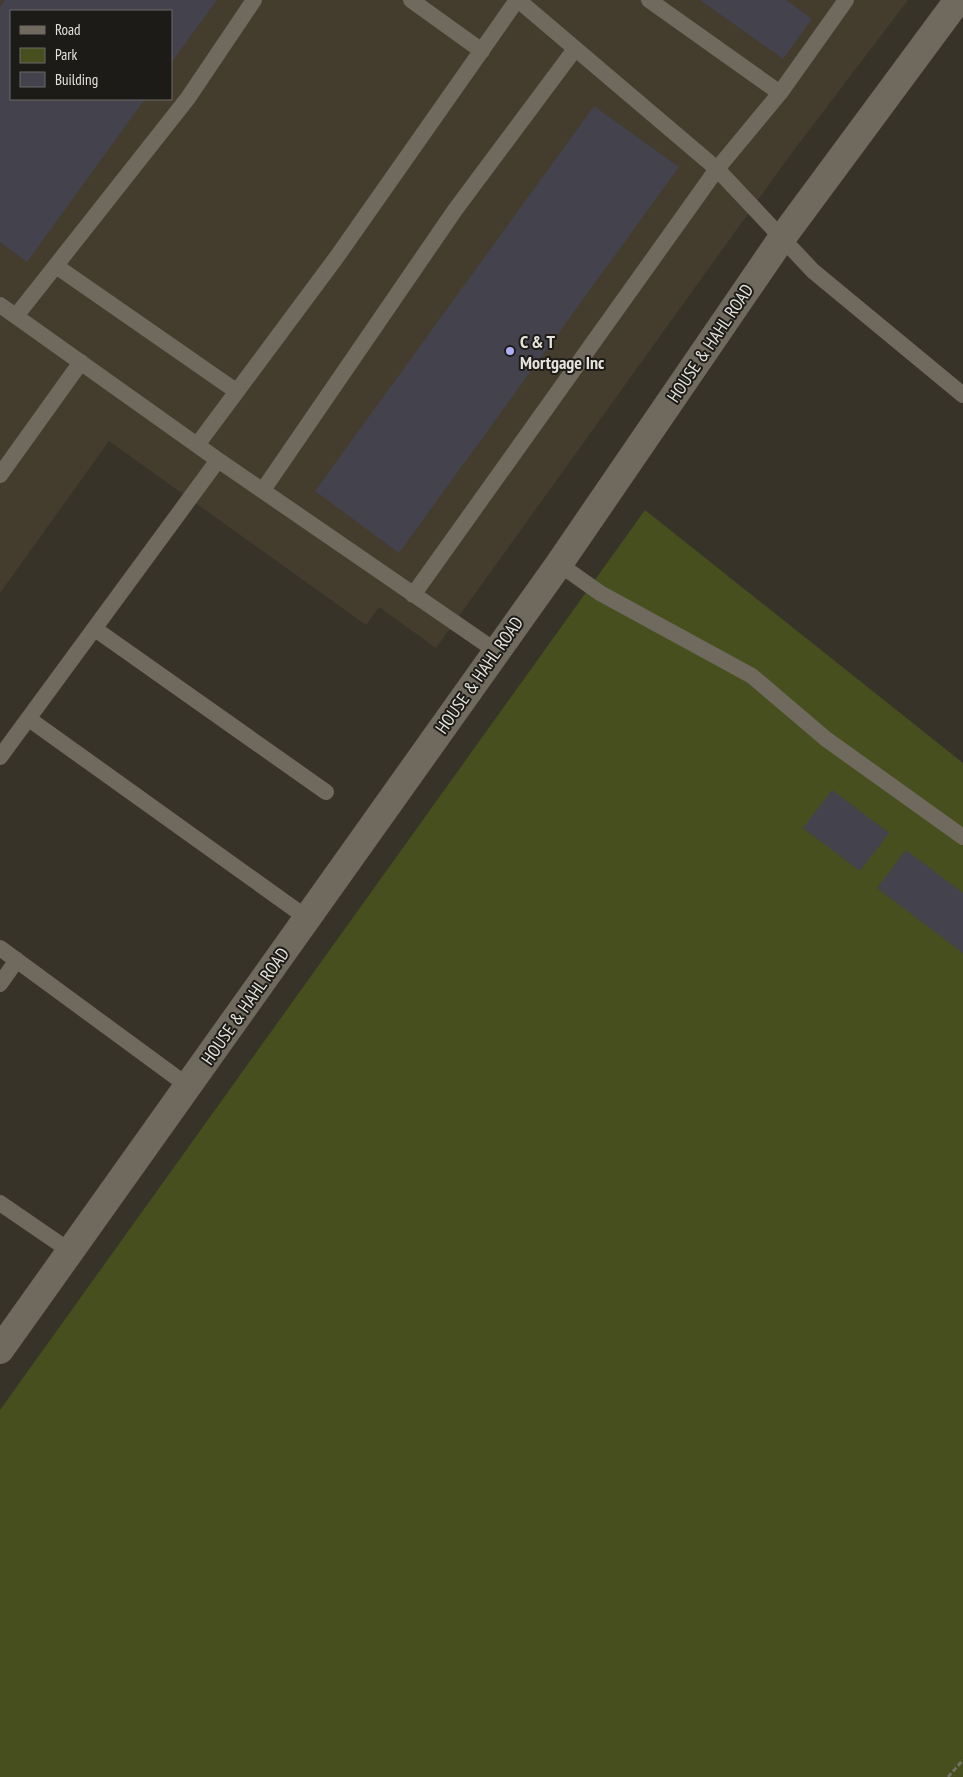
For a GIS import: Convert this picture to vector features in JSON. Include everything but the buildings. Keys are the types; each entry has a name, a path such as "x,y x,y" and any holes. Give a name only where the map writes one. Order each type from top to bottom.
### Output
{"street":[{"name":"HOUSE & HAHL ROAD","path":"0,1350 559,564 782,238 958,0"}],"lane":[{"path":"16,316 188,98 254,0"},
{"path":"411,0 482,51"},
{"path":"197,445 336,258 518,0 717,169 813,271 963,395"},
{"path":"648,0 780,92"},
{"path":"413,595 717,169 780,92 846,0"},
{"path":"263,490 455,210 575,48"},
{"path":"56,266 236,391"},
{"path":"0,305 218,460 496,652"},
{"path":"0,475 81,362"},
{"path":"0,757 218,460"},
{"path":"559,564 600,593 752,676 826,739 963,837"},
{"path":"95,629 326,792"},
{"path":"29,719 307,918"},
{"path":"0,948 188,1086"},
{"path":"0,984 17,960"},
{"path":"0,1203 70,1251"}],"path":[{"path":"948,1777 963,1760"}],"shaded area":[{"path":"0,0 908,0 788,158 436,648 379,607 366,625 109,441 0,593"}],"green space":[{"path":"645,510 963,763 963,1777 0,1777 0,1410"}],"place":[{"name":"C & T Mortgage Inc","path":"510,351"}]}
